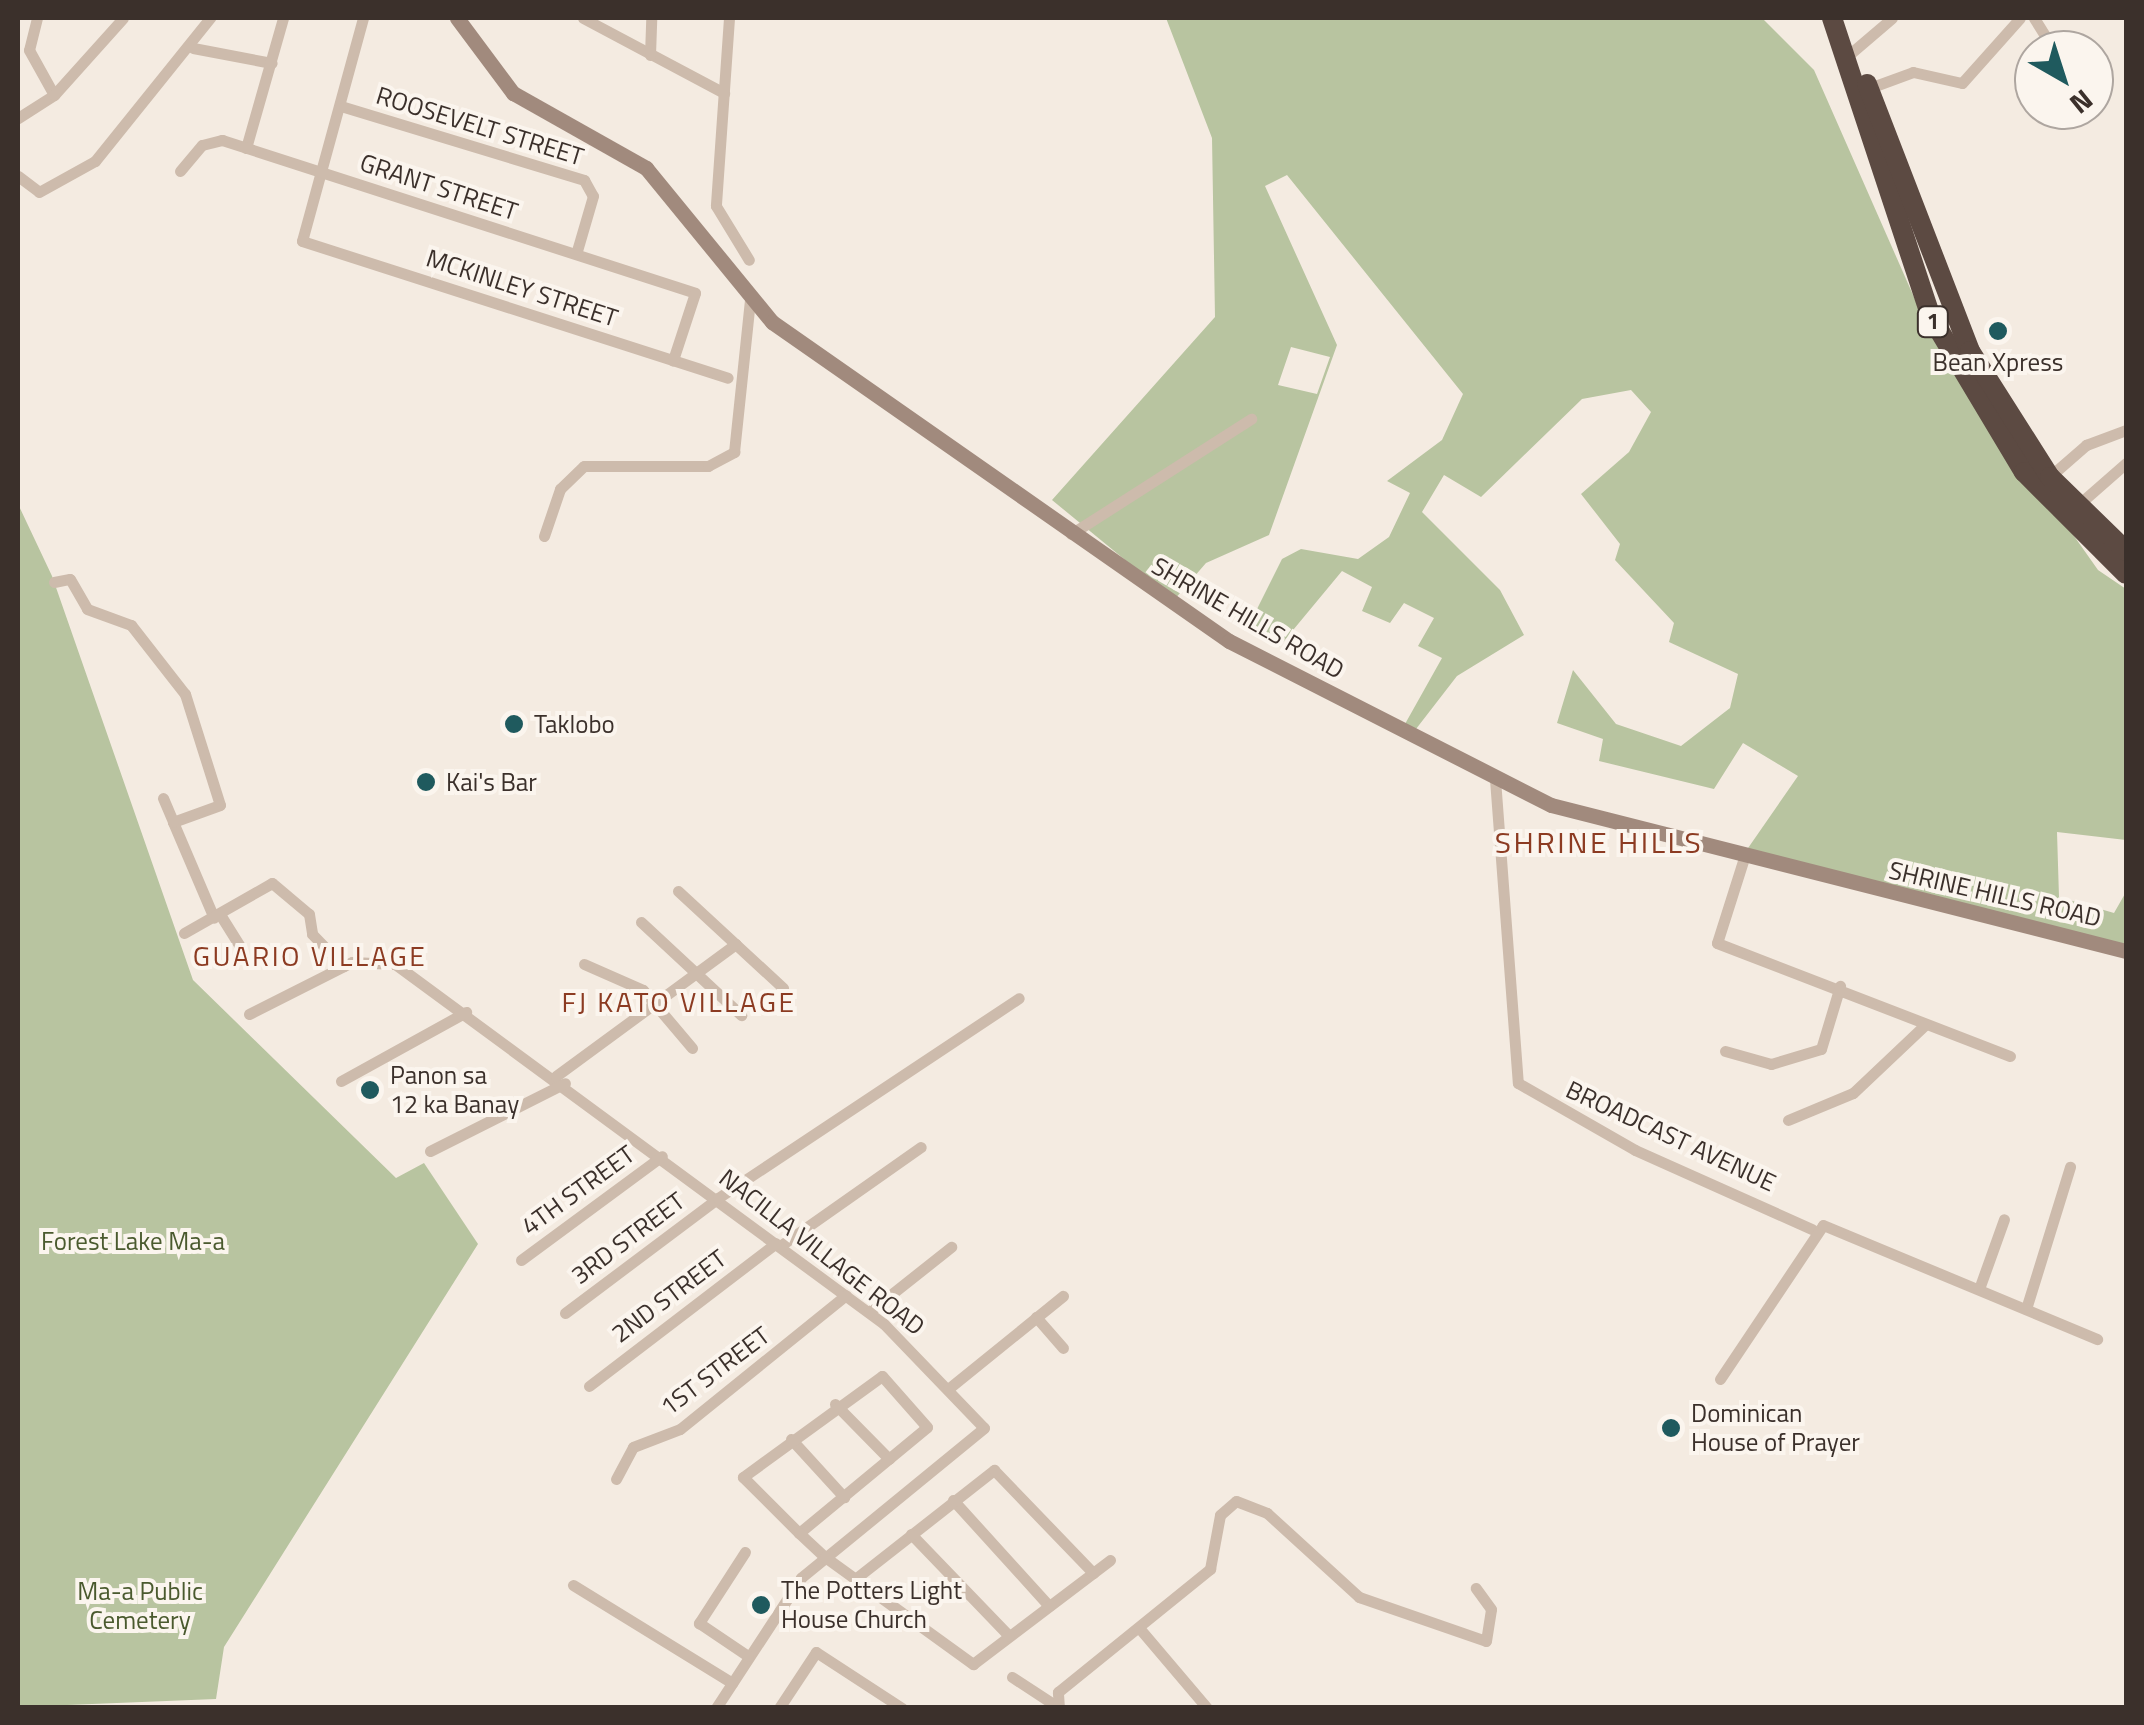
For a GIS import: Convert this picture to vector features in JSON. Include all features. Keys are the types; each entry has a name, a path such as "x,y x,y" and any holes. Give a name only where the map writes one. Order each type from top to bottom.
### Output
{"highway":[{"name":"1","path":"1832,18 1851,56"},
{"name":"1","path":"1845,18 1851,56 1930,315 2043,482 2126,574"},
{"name":"1","path":"2069,513 2126,551"}],"street":[{"path":"38,18 29,50 54,95"},
{"path":"18,118 54,95 123,18"},
{"path":"18,176 39,192 94,161 193,48 210,18"},
{"path":"246,148 283,18"},
{"path":"323,174 344,107 363,18"},
{"name":"SHRINE HILLS ROAD","path":"456,18 513,94 646,168 750,302 1071,534 1229,641 1495,778 1566,810 1743,860 2126,952"},
{"path":"584,18 724,92"},
{"path":"650,56 652,18"},
{"path":"729,18 718,216 749,260"},
{"path":"1851,56 1892,18"},
{"path":"1862,91 1913,72 1962,83 2020,18"},
{"path":"193,48 272,63"},
{"name":"ROOSEVELT STREET","path":"344,107 584,180 593,196 576,254"},
{"name":"GRANT STREET","path":"180,171 208,142 246,148 695,293 673,360"},
{"name":"MCKINLEY STREET","path":"323,174 302,241 728,378"},
{"path":"544,536 560,489 584,466 708,466 734,452 750,302"},
{"path":"1071,534 1251,419"},
{"path":"2043,482 2086,445 2126,430"},
{"path":"2069,513 2126,462"},
{"path":"54,582 70,579 86,609 131,624 185,694 220,805 173,822"},
{"name":"BROADCAST AVENUE","path":"1495,778 1518,1083 1636,1150 1812,1230"},
{"path":"163,798 218,917 240,946"},
{"path":"1743,860 1717,944 1840,986 2010,1056"},
{"path":"184,934 272,883 309,914 312,934 343,966 249,1014"},
{"path":"678,891 783,988"},
{"path":"640,922 742,1014"},
{"path":"430,1151 560,1080 652,1000 736,944"},
{"name":"NACILLA VILLAGE ROAD","path":"343,966 388,960 466,1012 869,1312 984,1428 825,1557 748,1656 716,1708"},
{"path":"584,964 652,1000 692,1048"},
{"path":"1725,1051 1771,1064 1820,1050 1840,986"},
{"name":"3RD STREET","path":"566,1313 718,1198 1019,998"},
{"path":"341,1080 466,1012"},
{"path":"1788,1120 1853,1093 1926,1024"},
{"name":"2ND STREET","path":"589,1386 778,1244 921,1147"},
{"name":"4TH STREET","path":"521,1260 662,1156"},
{"path":"2026,1309 2070,1167"},
{"path":"1979,1289 2004,1219"},
{"path":"1720,1379 1812,1230 1835,1228 2097,1339"},
{"path":"869,1312 951,1247"},
{"name":"1ST STREET","path":"616,1480 633,1448 680,1428 846,1295"},
{"path":"948,1389 1062,1296"},
{"path":"1036,1318 1064,1348"},
{"path":"799,1533 927,1427 903,1393 876,1377 743,1476 799,1533 825,1557 973,1664 1110,1560"},
{"path":"836,1404 889,1460"},
{"path":"790,1439 844,1496"},
{"path":"855,1579 994,1470 1093,1573"},
{"path":"952,1500 1050,1606"},
{"path":"1058,1707 1058,1692 1210,1569 1220,1515 1236,1501 1268,1513 1359,1597 1486,1642 1491,1609 1476,1588"},
{"path":"911,1534 1009,1636"},
{"path":"746,1552 698,1622 748,1656"},
{"path":"573,1585 732,1683"},
{"path":"1140,1629 1207,1708"},
{"path":"779,1708 816,1652 897,1706"},
{"path":"1012,1676 1058,1707"}],"green space":[{"path":"1166,18 1762,18 1814,70 1928,329 2098,570 2126,589 2126,840 2057,832 2059,897 2114,913 2126,892 2126,946 1746,851 1798,776 1743,743 1714,789 1599,761 1603,739 1557,723 1573,670 1616,724 1681,746 1730,708 1738,674 1669,642 1674,623 1615,560 1620,544 1581,494 1629,452 1651,412 1631,390 1582,399 1481,497 1444,475 1422,512 1500,590 1524,635 1457,676 1416,729 1405,724 1442,658 1418,646 1434,618 1404,603 1390,623 1362,611 1372,587 1342,571 1279,647 1248,627 1282,559 1301,549 1358,559 1389,537 1410,493 1387,481 1442,440 1463,394 1287,175 1265,186 1337,345 1269,535 1206,563 1174,600 1052,500 1215,317 1212,138","holes":["1291,347 1330,357 1317,394 1278,385"]},
{"path":"18,504 52,576 193,980 396,1178 424,1163 478,1244 224,1647 216,1699 18,1707"}],"place":[{"name":"Bean Xpress","path":"1998,331"},
{"name":"Taklobo","path":"514,724"},
{"name":"Kai's Bar","path":"426,782"},
{"name":"Panon sa 12 ka Banay","path":"370,1090"},
{"name":"Dominican House of Prayer","path":"1671,1428"},
{"name":"The Potters Light House Church","path":"761,1605"}],"district":[{"name":"SHRINE HILLS","path":"1599,842"},
{"name":"GUARIO VILLAGE","path":"310,956"},
{"name":"FJ KATO VILLAGE","path":"679,1002"}],"park label":[{"name":"Forest Lake Ma-a","path":"133,1241"},
{"name":"Ma-a Public Cemetery","path":"140,1606"}]}
